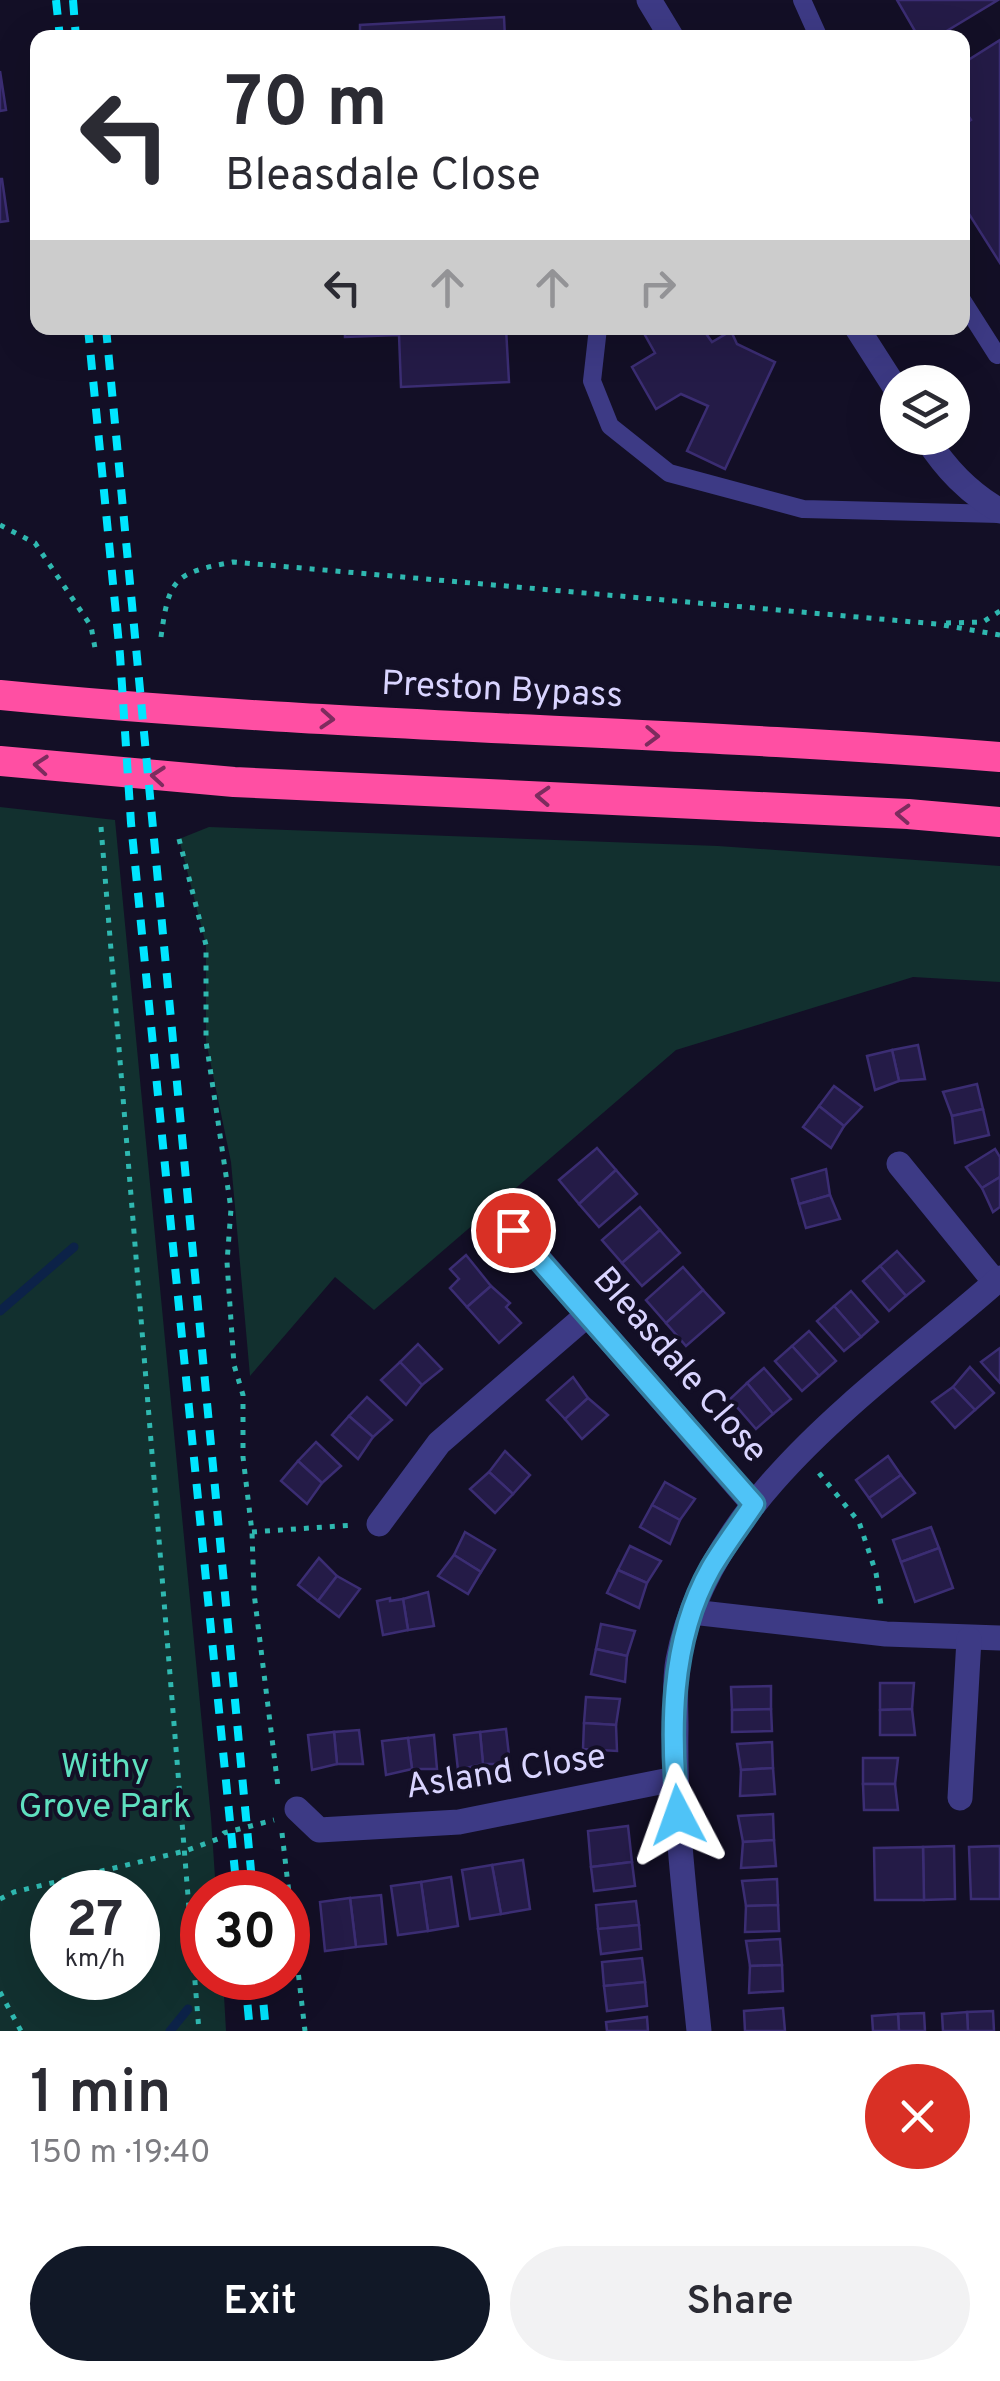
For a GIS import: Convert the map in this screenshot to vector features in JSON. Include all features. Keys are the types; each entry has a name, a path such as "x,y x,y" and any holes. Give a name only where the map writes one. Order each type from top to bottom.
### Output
{"highway":[{"name":"Preston Bypass","path":"0,695 463,728 691,737 1000,757"},
{"path":"0,761 234,782 870,812 1000,822"}],"street":[{"path":"649,0 667,30"},
{"path":"861,335 881,365"},
{"path":"937,455 946,469 1000,512"},
{"path":"699,2031 675,1779 677,1662 692,1612 710,1570 754,1504 804,1450 915,1348 997,1280 899,1164"},
{"name":"Bleasdale Close","path":"513,1230 754,1504"},
{"path":"379,1524 439,1443 587,1315"},
{"path":"692,1612 886,1634 1000,1638"},
{"path":"960,1798 969,1639"},
{"name":"Asland Close","path":"286,1810 319,1830 459,1822 675,1779"}],"lane":[{"path":"802,0 815,30"},
{"path":"970,313 997,355"},
{"path":"597,335 592,381 610,426 669,473 802,508 1000,512"}],"path":[{"path":"0,525 36,543 91,626 95,648"},
{"path":"161,638 166,596 190,570 233,562 937,624 1000,635"},
{"path":"937,624 983,622 1000,612"},
{"path":"101,827 199,2031"},
{"path":"180,839 206,944 206,1041 231,1209 226,1262 234,1365 242,1395 254,1593 286,1810 305,2031"},
{"path":"804,1450 858,1522 876,1573 886,1634"},
{"path":"252,1532 379,1524"},
{"path":"0,1899 14,1892 186,1851 218,1839 224,1832 262,1824"},
{"path":"0,1992 21,2031"}],"green space":[{"name":"Withy Grove Park","path":"0,807 115,820 215,1870 180,1870 180,2000 224,2000 226,2031 0,2031"},
{"path":"209,827 718,846 1000,866 1000,982 913,977 676,1050 374,1310 335,1277 250,1376 231,1162 206,1041 206,945 179,839"}],"building":[{"path":"897,0 998,0 948,30 914,30"},
{"path":"504,17 505,30 360,30 360,25"},
{"path":"1000,40 1000,263 970,216 970,59"},
{"path":"0,71 6,110 0,111"},
{"path":"0,179 8,221 0,222"},
{"path":"399,335 506,335 509,382 401,387"},
{"path":"645,335 707,335 712,342 733,335 737,344 775,362 725,469 687,451 708,406 681,394 656,409 632,367 655,353"},
{"path":"918,1045 925,1079 899,1081 892,1050"},
{"path":"892,1050 899,1081 875,1090 867,1056"},
{"path":"977,1084 983,1109 952,1116 943,1092"},
{"path":"834,1086 862,1107 844,1126 819,1106"},
{"path":"819,1106 844,1126 831,1148 803,1127"},
{"path":"983,1109 989,1135 955,1143 952,1116"},
{"path":"597,1148 616,1170 579,1204 559,1180"},
{"path":"995,1149 1000,1157 1000,1177 982,1188 966,1167"},
{"path":"826,1169 830,1195 799,1204 792,1179"},
{"path":"616,1170 637,1194 599,1227 579,1204"},
{"path":"1000,1177 1000,1207 993,1212 982,1188"},
{"path":"830,1195 840,1219 806,1228 799,1204"},
{"path":"640,1207 660,1230 622,1263 602,1240"},
{"path":"660,1230 680,1253 642,1286 622,1263"},
{"path":"897,1251 924,1281 906,1296 880,1266"},
{"path":"466,1255 491,1286 467,1307 450,1288 459,1279 450,1269"},
{"path":"880,1266 906,1296 889,1311 863,1281"},
{"path":"683,1267 703,1290 666,1323 646,1300"},
{"path":"491,1286 510,1303 506,1307 521,1323 499,1343 467,1307"},
{"path":"703,1290 724,1313 686,1346 666,1323"},
{"path":"851,1291 878,1322 861,1337 834,1306"},
{"path":"834,1306 861,1337 844,1351 817,1321"},
{"path":"809,1331 836,1361 819,1376 792,1346"},
{"path":"418,1344 442,1369 422,1385 400,1362"},
{"path":"792,1346 819,1376 802,1391 775,1361"},
{"path":"1000,1348 1000,1383 981,1362"},
{"path":"400,1362 422,1385 406,1405 381,1380"},
{"path":"970,1367 994,1393 975,1410 953,1387"},
{"path":"764,1368 791,1399 773,1414 747,1383"},
{"path":"573,1377 588,1398 565,1419 547,1400"},
{"path":"747,1383 773,1414 756,1429 730,1399"},
{"path":"953,1387 975,1410 955,1428 932,1402"},
{"path":"367,1397 392,1420 373,1437 349,1416"},
{"path":"588,1398 608,1415 582,1439 565,1419"},
{"path":"349,1416 373,1437 358,1459 332,1435"},
{"path":"316,1442 341,1466 322,1483 298,1461"},
{"path":"505,1451 530,1475 513,1494 489,1472"},
{"path":"888,1456 901,1475 869,1498 856,1480"},
{"path":"298,1461 322,1483 307,1504 281,1481"},
{"path":"489,1472 513,1494 495,1513 470,1489"},
{"path":"901,1475 915,1493 882,1517 869,1498"},
{"path":"665,1482 695,1499 680,1520 652,1505"},
{"path":"652,1505 680,1520 670,1544 640,1527"},
{"path":"931,1527 939,1548 901,1562 893,1540"},
{"path":"465,1532 495,1550 481,1572 454,1555"},
{"path":"630,1546 661,1561 647,1583 618,1570"},
{"path":"939,1548 953,1588 915,1602 901,1562"},
{"path":"454,1555 481,1572 468,1594 438,1576"},
{"path":"319,1558 337,1576 318,1601 298,1585"},
{"path":"618,1570 647,1583 639,1608 607,1593"},
{"path":"337,1576 360,1589 339,1617 318,1601"},
{"path":"428,1592 434,1626 408,1630 403,1599"},
{"path":"403,1599 408,1630 383,1635 377,1601"},
{"path":"601,1624 635,1631 627,1656 596,1649"},
{"path":"596,1649 627,1656 625,1682 591,1674"},
{"path":"880,1683 914,1683 912,1709 880,1710"},
{"path":"771,1686 771,1709 732,1710 731,1687"},
{"path":"586,1697 620,1699 616,1725 584,1723"},
{"path":"771,1709 772,1731 732,1732 732,1710"},
{"path":"912,1709 915,1735 880,1735 880,1710"},
{"path":"584,1723 616,1725 617,1751 583,1749"},
{"path":"506,1729 510,1764 483,1764 480,1732"},
{"path":"359,1730 363,1764 337,1764 334,1732"},
{"path":"334,1732 337,1764 312,1770 308,1735"},
{"path":"480,1732 483,1764 458,1770 454,1735"},
{"path":"434,1735 437,1769 412,1769 408,1738"},
{"path":"408,1738 412,1769 386,1775 382,1741"},
{"path":"772,1742 773,1768 741,1770 737,1744"},
{"path":"863,1758 898,1758 895,1784 863,1784"},
{"path":"773,1768 775,1794 740,1796 741,1770"},
{"path":"863,1784 895,1784 898,1810 864,1810"},
{"path":"773,1814 774,1840 743,1842 738,1816"},
{"path":"628,1826 632,1862 591,1867 588,1831"},
{"path":"774,1840 776,1866 741,1868 743,1842"},
{"path":"954,1846 955,1899 924,1900 923,1847"},
{"path":"1000,1846 1000,1899 971,1899 969,1847"},
{"path":"923,1847 924,1900 875,1900 874,1848"},
{"path":"523,1860 530,1909 501,1914 492,1865"},
{"path":"632,1862 635,1886 594,1891 591,1867"},
{"path":"492,1865 501,1914 470,1919 462,1870"},
{"path":"451,1877 458,1926 428,1931 421,1882"},
{"path":"777,1879 778,1905 746,1906 742,1881"},
{"path":"421,1882 428,1931 398,1935 391,1886"},
{"path":"381,1895 386,1944 356,1947 350,1898"},
{"path":"350,1898 356,1947 325,1951 320,1902"},
{"path":"636,1901 639,1925 598,1929 596,1905"},
{"path":"778,1905 779,1931 745,1932 746,1906"},
{"path":"639,1925 641,1949 601,1954 598,1929"},
{"path":"780,1939 782,1965 750,1966 746,1941"},
{"path":"642,1958 645,1982 604,1986 602,1962"},
{"path":"782,1965 783,1991 749,1993 750,1966"},
{"path":"645,1982 647,2006 607,2011 604,1986"},
{"path":"783,2008 785,2031 745,2031 744,2011"},
{"path":"993,2011 994,2031 968,2031 967,2012"},
{"path":"967,2012 968,2031 943,2031 942,2014"},
{"path":"924,2013 925,2031 899,2031 898,2014"},
{"path":"898,2014 899,2031 873,2031 872,2016"},
{"path":"647,2017 648,2031 607,2031 606,2022"}],"waterway":[{"path":"0,1311 74,1247"},
{"path":"170,2031 188,2009"}],"railway":[{"path":"56,0 59,30"},
{"path":"73,0 75,30"},
{"path":"89,335 120,655 131,823 235,1870"},
{"path":"107,335 251,1870"},
{"path":"247,2000 250,2031"},
{"path":"263,2000 266,2031"}],"route":[{"path":"513,1230 754,1504 710,1570 677,1662 678,1815"}]}
